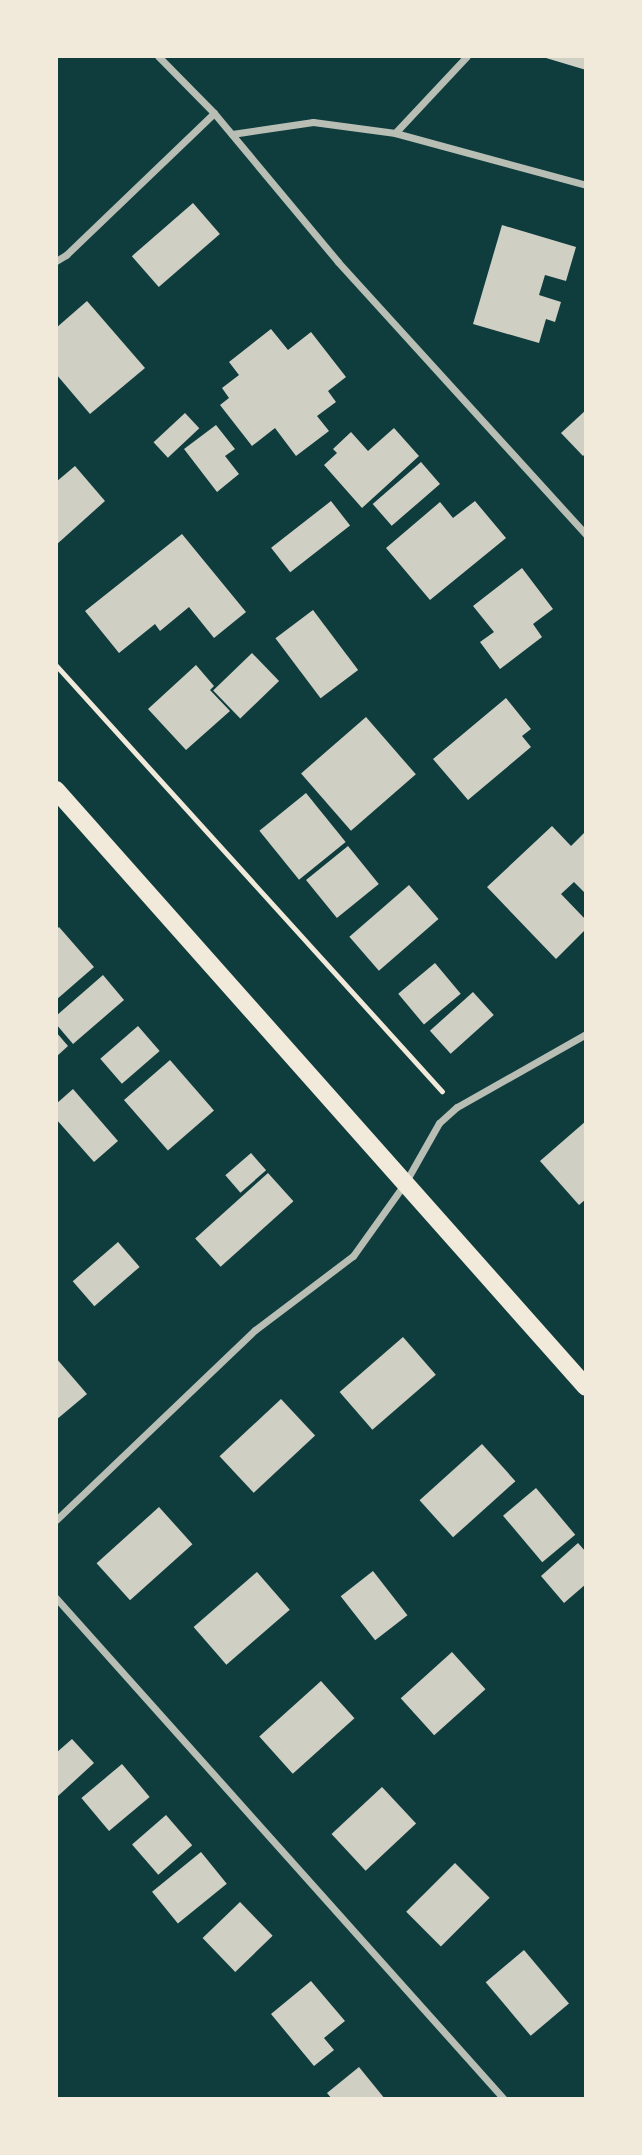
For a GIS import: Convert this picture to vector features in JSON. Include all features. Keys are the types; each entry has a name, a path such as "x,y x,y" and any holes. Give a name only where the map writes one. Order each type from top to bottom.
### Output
{"main road":[{"path":"56,790 586,1387"}],"street":[{"path":"158,56 214,113 338,262 586,535"},
{"path":"395,133 467,56"},
{"path":"56,261 66,255 214,113"},
{"path":"232,134 313,122 395,133 586,184"},
{"path":"56,1520 255,1330 353,1256 405,1183 439,1123 457,1107 586,1034"},
{"path":"56,1598 504,2099"}],"path":[{"path":"56,665 457,1107"}],"building":[{"path":"586,56 586,70 546,58"},
{"path":"193,203 220,234 159,287 132,256"},
{"path":"502,225 576,247 566,281 545,275 539,295 561,302 555,322 546,319 539,343 473,324"},
{"path":"87,301 145,368 90,414 56,374 56,328"},
{"path":"271,329 288,350 311,332 346,377 328,391 336,402 317,416 329,431 296,456 275,428 252,446 220,405 229,398 222,388 239,375 229,362"},
{"path":"586,410 586,453 583,456 561,433"},
{"path":"185,413 199,428 168,458 154,442"},
{"path":"216,425 235,449 225,456 239,474 217,492 184,449"},
{"path":"394,428 419,456 362,508 324,465 337,453 333,449 351,432 368,451"},
{"path":"421,462 440,484 392,526 373,504"},
{"path":"75,466 105,501 56,545 56,482"},
{"path":"331,501 350,525 290,572 271,548"},
{"path":"475,501 506,538 430,600 386,548 440,502 453,518"},
{"path":"182,534 246,612 214,638 189,607 160,631 155,624 119,653 85,611"},
{"path":"522,568 553,609 533,624 542,637 500,669 480,642 494,632 473,606"},
{"path":"313,610 358,670 321,698 275,638"},
{"path":"252,653 279,681 240,719 213,691"},
{"path":"196,665 214,686 210,690 230,711 186,750 148,709"},
{"path":"506,698 531,729 522,736 531,747 468,800 433,759"},
{"path":"366,717 416,774 351,831 301,773"},
{"path":"306,793 346,842 299,880 259,831"},
{"path":"552,826 571,846 586,831 586,894 574,882 561,894 586,920 586,929 556,959 487,887"},
{"path":"348,846 379,884 337,918 306,880"},
{"path":"409,885 439,919 379,971 349,937"},
{"path":"59,927 94,967 56,1000 56,930"},
{"path":"435,963 461,994 424,1024 398,994"},
{"path":"103,975 124,1000 73,1044 56,1024 56,1016"},
{"path":"473,992 494,1015 451,1054 430,1031"},
{"path":"138,1026 160,1051 122,1084 100,1059"},
{"path":"56,1032 68,1046 56,1057"},
{"path":"170,1060 214,1111 168,1151 124,1100"},
{"path":"73,1089 118,1141 94,1162 56,1119 56,1104"},
{"path":"586,1121 586,1199 579,1205 540,1161"},
{"path":"251,1153 266,1170 240,1193 225,1175"},
{"path":"268,1173 293,1201 221,1267 195,1239"},
{"path":"118,1242 140,1267 94,1306 73,1281"},
{"path":"403,1337 436,1375 372,1430 340,1392"},
{"path":"56,1358 87,1394 56,1420"},
{"path":"281,1399 315,1436 254,1493 220,1456"},
{"path":"482,1444 515,1481 453,1537 420,1500"},
{"path":"536,1488 575,1535 542,1562 503,1516"},
{"path":"159,1507 192,1544 130,1600 97,1563"},
{"path":"578,1543 586,1552 586,1584 564,1603 541,1576"},
{"path":"373,1571 407,1615 375,1640 341,1596"},
{"path":"257,1572 290,1610 226,1665 194,1627"},
{"path":"452,1652 485,1689 434,1735 401,1698"},
{"path":"321,1681 354,1718 293,1774 259,1737"},
{"path":"72,1739 94,1763 58,1796 56,1753"},
{"path":"122,1764 150,1797 109,1831 81,1798"},
{"path":"382,1787 416,1824 366,1871 332,1834"},
{"path":"166,1815 192,1845 158,1875 132,1845"},
{"path":"201,1852 227,1884 178,1924 152,1892"},
{"path":"455,1863 490,1898 441,1946 406,1912"},
{"path":"240,1902 273,1936 235,1972 203,1938"},
{"path":"524,1950 569,2004 531,2036 486,1982"},
{"path":"311,1981 345,2021 324,2038 334,2050 314,2066 271,2014"},
{"path":"359,2067 385,2099 332,2099 327,2093"}]}
